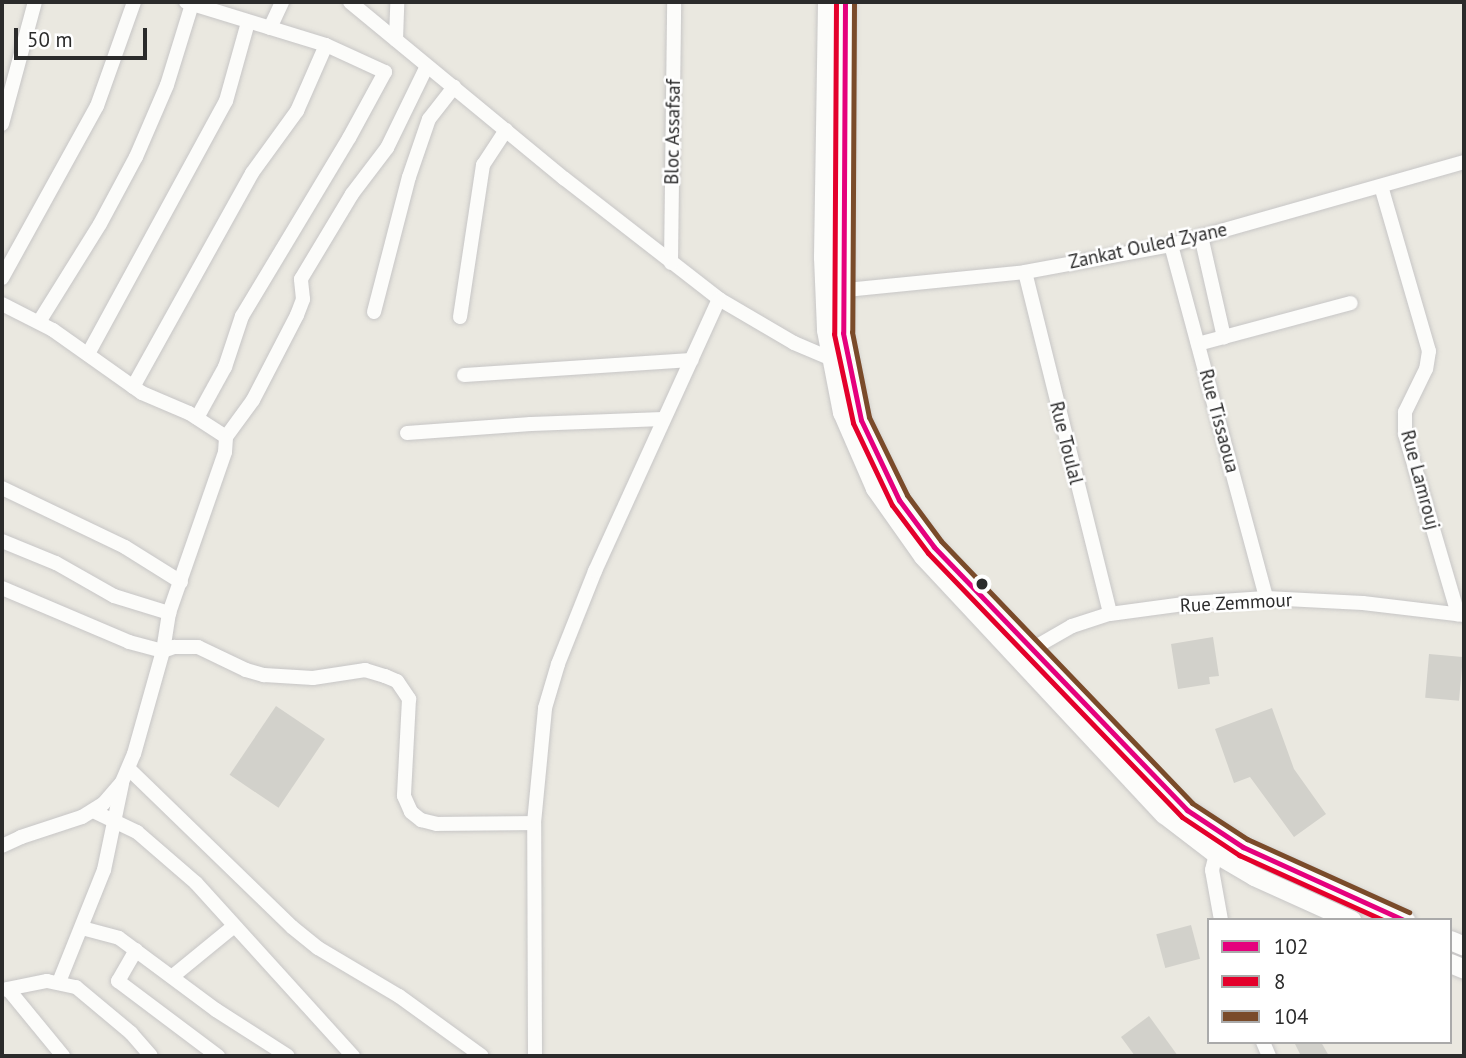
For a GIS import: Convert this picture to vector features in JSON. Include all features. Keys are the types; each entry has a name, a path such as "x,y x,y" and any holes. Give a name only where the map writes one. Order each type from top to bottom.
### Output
{"main road":[{"path":"827,2 833,291 843,333 844,389"},
{"path":"845,2 829,358 844,389 862,464 889,512 923,556 1025,654 1164,814 1219,844 1400,918"},
{"path":"1219,844 1254,876 1347,918"}],"street":[{"path":"2,124 35,2"},
{"path":"2,278 97,106 134,2"},
{"path":"271,28 282,2"},
{"path":"350,2 368,9 396,40 454,88 719,299 794,343 829,358"},
{"path":"396,40 397,2"},
{"name":"Bloc Assafsaf","path":"671,262 674,2"},
{"path":"39,322 100,224 136,157 167,85 189,3 326,45 385,72 349,138 248,304 225,367 197,418"},
{"path":"88,354 226,101 248,22"},
{"path":"133,387 252,173 297,111 326,45"},
{"path":"59,982 104,870 125,776 163,651 169,613 225,452 226,437 253,400 296,315 303,299 301,279 352,194 387,148 428,66"},
{"path":"373,312 409,177 429,119 454,88"},
{"path":"460,317 483,165 506,130"},
{"name":"Zankat Ouled Zyane","path":"833,291 1025,272 1171,245 1464,162"},
{"name":"Rue Lamrouj","path":"1381,186 1429,351 1426,369 1405,412 1405,434 1461,614"},
{"path":"1201,236 1224,337"},
{"name":"Rue Tissaoua","path":"1171,245 1266,598"},
{"name":"Rue Toulal","path":"1025,272 1110,614"},
{"path":"535,1056 534,823 545,708 558,664 595,570 719,299"},
{"path":"1198,344 1351,303"},
{"path":"2,304 39,322 133,387 197,418 226,437"},
{"path":"464,375 691,360"},
{"path":"407,433 531,424 663,419"},
{"path":"2,488 125,547 181,582"},
{"path":"2,541 57,563 114,596 169,613"},
{"path":"2,589 130,642 163,651 174,647 198,647 246,670 264,675 313,678 365,670 397,681 409,699 404,796 411,812 421,820 437,824 534,823"},
{"name":"Rue Zemmour","path":"1025,654 1072,626 1110,614 1191,603 1266,598 1363,603 1461,614"},
{"path":"2,846 93,811 125,776"},
{"path":"125,776 318,948 399,996 482,1056"},
{"path":"93,811 116,820 153,844 209,896 353,1056"},
{"path":"1219,844 1212,870 1221,918"},
{"path":"173,976 234,926"},
{"path":"82,928 119,938 216,1010 288,1056"},
{"path":"136,950 118,981 218,1056"},
{"path":"62,1056 5,990 34,981 59,982 85,993 131,1033 151,1056"}],"building":[{"path":"1213,637 1219,676 1209,677 1210,684 1178,689 1171,644"},
{"path":"1429,654 1463,657 1459,701 1425,698"},
{"path":"276,706 325,739 279,808 230,775"},
{"path":"1272,708 1294,769 1326,814 1294,837 1250,777 1234,783 1215,729"},
{"path":"1191,925 1200,959 1165,968 1156,934"},
{"path":"1149,1016 1178,1056 1135,1056 1121,1037"},
{"path":"1295,1044 1322,1044 1329,1056 1301,1056"}],"transit line":[{"name":"8","path":"836,2 834,334 853,423 892,505 928,553 1182,817 1239,855 1379,918"},
{"name":"102","path":"845,2 843,333 861,420 899,500 934,547 1187,810 1243,847 1400,918"},
{"name":"104","path":"854,2 852,332 869,417 907,495 941,541 1192,803 1247,839 1409,912"}]}
